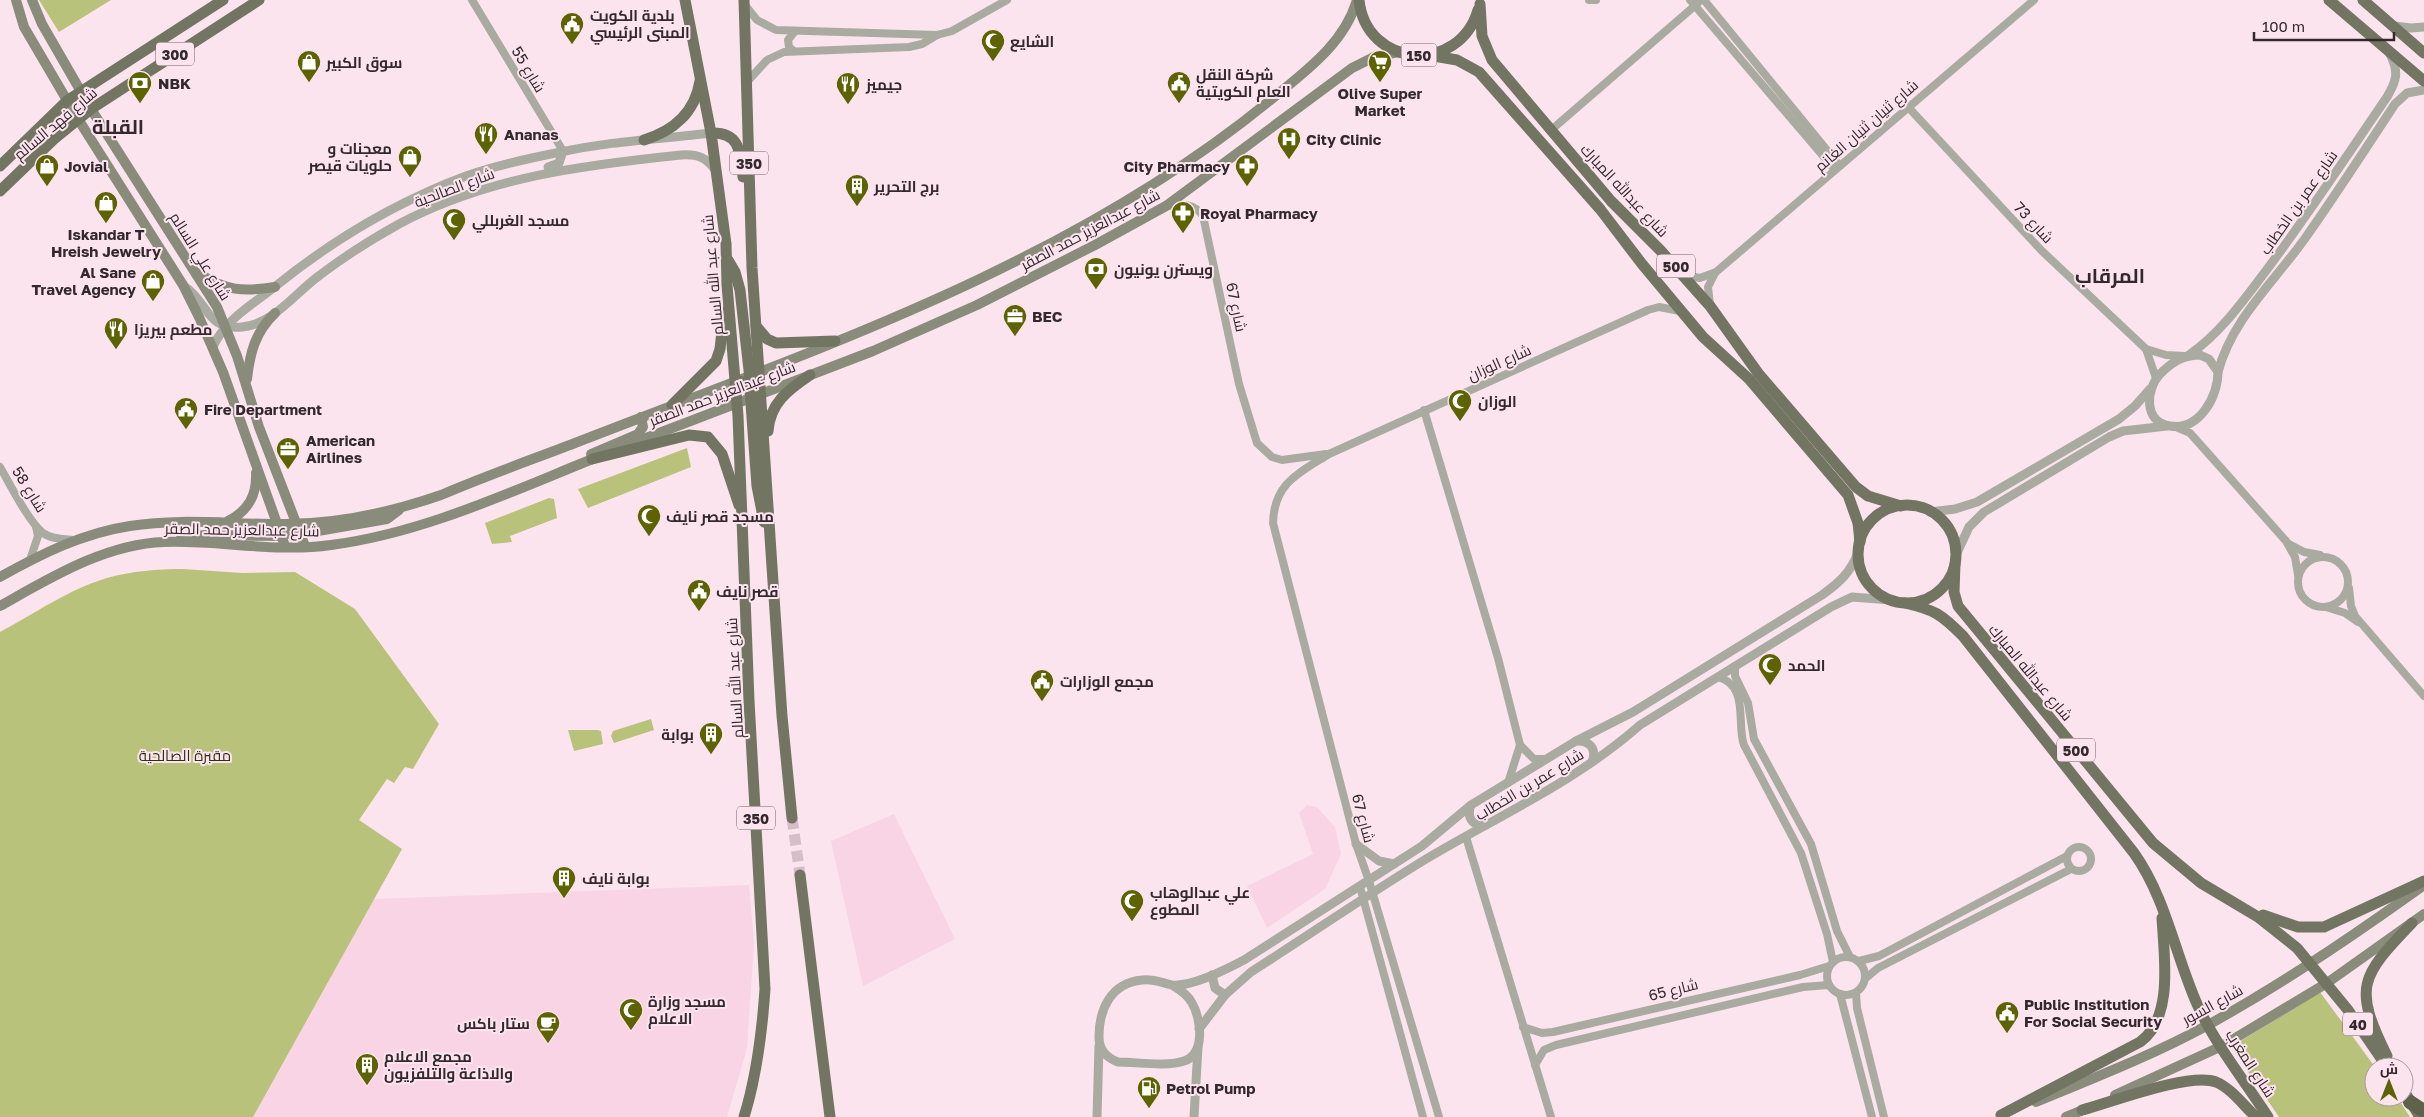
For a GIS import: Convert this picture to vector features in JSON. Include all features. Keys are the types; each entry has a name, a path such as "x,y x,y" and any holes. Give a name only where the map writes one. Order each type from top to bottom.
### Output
{"highway":[{"path":"2414,1103 2424,1111"}],"main road":[{"name":"شارع علي السالم","path":"16,0 24,27 78,119 183,285 213,347 284,542"},
{"name":"شارع علي السالم","path":"32,0 42,24 91,109 217,307 246,383 259,427 305,546"},
{"name":"شارع فهد السالم","path":"0,166 68,100 223,0"},
{"name":"شارع فهد السالم","path":"0,191 91,109 259,0"},
{"name":"شارع عبد الله السالم","path":"685,0 712,133 726,258 738,402 744,518 749,701 765,989 762,1034 753,1088 744,1117"},
{"name":"150","path":"1358,0 1363,19 1372,34 1383,44 1400,52 1428,55 1444,50 1465,35 1474,22 1480,2"},
{"name":"شارع عبدالعزيز حمد الصقر","path":"0,577 30,560 73,540 128,526 164,521 277,524 298,528 356,526 387,519 402,508 442,495 835,341 971,282 1056,241 1162,179 1247,119 1324,54 1343,32 1351,19 1358,0"},
{"path":"2329,0 2424,81"},
{"path":"2363,0 2424,53"},
{"name":"350","path":"744,2 752,268 759,371 756,395 766,476 782,716 792,818"},
{"name":"شارع عبدالله المبارك","path":"1480,2 1482,36 1487,54 1550,131 1611,201 1650,239 1710,306 1727,327 1758,373 1856,486 1868,496 1901,506"},
{"name":"شارع عبدالعزيز حمد الصقر","path":"0,606 82,563 126,547 165,542 284,542 305,546 344,543 404,530 549,477 810,375 977,305 1166,206 1352,68 1376,56 1400,52"},
{"name":"شارع عبدالله المبارك","path":"1428,55 1457,60 1479,72 1600,209 1709,343 1749,379 1848,495 1858,523 1859,547"},
{"path":"644,140 662,134 682,120 695,100 701,77"},
{"path":"712,133 728,135 737,144 745,190 752,268"},
{"path":"1634,253 1634,247 1638,241 1650,239"},
{"path":"726,258 735,272 740,290 748,376 756,395 758,498 770,536"},
{"path":"195,271 228,289 249,290 275,287"},
{"path":"672,405 708,371 717,359 727,285"},
{"path":"246,383 253,344 260,331 275,313"},
{"path":"756,326 767,339 776,343 835,341"},
{"path":"1709,343 1717,343 1724,339 1727,327"},
{"path":"766,476 769,426 773,410 782,395 810,375"},
{"path":"736,380 748,385 756,395"},
{"path":"549,477 567,464 638,434 643,427 640,417"},
{"path":"244,432 259,427"},
{"path":"592,460 689,435 708,437 722,454 744,518"},
{"path":"226,522 238,516 248,507 254,495 256,467"},
{"path":"1859,547 1866,529 1875,518 1887,510 1901,506"},
{"name":"500","path":"1859,547 1860,568 1867,582 1878,593 1891,600 1905,603 1922,600 1937,593 1948,580 1955,560 1950,531 1940,519 1930,512 1917,507 1901,506"},
{"path":"284,542 298,528"},
{"name":"شارع عبدالله المبارك","path":"1955,560 1954,592 1958,606 2153,843 2201,883 2241,906 2279,932 2311,963"},
{"name":"شارع عبدالله المبارك","path":"1905,603 1930,609 1944,616 1963,636 2134,853 2149,875 2187,980 2208,1025"},
{"path":"800,875 830,1117"},
{"path":"2241,906 2298,927 2324,928 2424,881"},
{"name":"شارع السور","path":"1999,1116 2132,1062 2208,1025 2311,963 2424,885"},
{"path":"1999,1116 2140,1042 2154,1028 2161,1014 2163,989 2161,904"},
{"path":"2066,1117 2222,1046 2327,983 2424,914"},
{"path":"2387,1057 2368,1015 2365,991 2369,977 2377,962 2412,923"},
{"name":"40","path":"2311,963 2380,1057"},
{"name":"شارع المغرب","path":"2208,1025 2268,1117"},
{"path":"2082,1110 2180,1082 2201,1080 2223,1086 2256,1117"}],"street":[{"name":"شارع 55","path":"472,0 563,151"},
{"path":"747,82 760,66 775,54 922,44 937,35 952,31 1007,0"},
{"path":"1590,0 1596,0"},
{"path":"1550,131 1693,3 1703,0 1837,168"},
{"name":"شارع ثنيان ثنيان الغانم","path":"1716,272 2034,0"},
{"path":"744,2 750,12 766,26 776,30 937,35"},
{"path":"1693,3 1837,168"},
{"path":"2394,26 2424,27"},
{"path":"794,52 789,47 788,40 796,31"},
{"name":"شارع عمر بن الخطاب","path":"2187,355 2210,339 2230,317 2285,246 2395,82 2397,69 2387,49"},
{"name":"شارع عمر بن الخطاب","path":"2218,372 2223,354 2239,324 2294,254 2395,104 2407,93 2424,90"},
{"name":"شارع 73","path":"1908,107 2042,251 2146,348 2166,355 2187,355"},
{"name":"شارع الصالحية","path":"213,347 225,327 300,266 374,220 433,190 484,171 563,151 712,133"},
{"path":"498,184 558,164 562,159 563,151"},
{"name":"شارع الصالحية","path":"225,327 250,326 275,313 319,275 370,240 440,204 498,184 567,169 696,154 708,160 716,172"},
{"name":"شارع 67","path":"1166,206 1189,205 1197,208 1203,216 1239,384 1257,443"},
{"path":"2285,246 2294,254"},
{"path":"1683,275 1700,278 1716,272"},
{"path":"1710,306 1708,287 1716,272"},
{"path":"183,285 192,293 213,320 225,327"},
{"name":"شارع الوزان","path":"1273,523 1274,506 1289,480 1329,454 1648,310 1659,307 1682,312"},
{"name":"شارع 73","path":"2146,348 2156,378"},
{"path":"1930,512 1955,509 1977,502 2119,418 2135,406 2150,389 2156,378 2172,363 2187,355 2200,355 2209,359 2218,372 2215,393 2201,414 2195,428 2196,438"},
{"path":"2150,389 2148,400 2158,421 2190,433 2196,438 2286,541 2295,557 2298,575 2297,583 2303,598 2309,603 2344,613 2362,624"},
{"path":"1424,410 1498,658 1520,745 1534,759 1549,758"},
{"path":"1955,560 1969,527 1984,512 2116,434 2142,427 2172,426 2201,414"},
{"name":"شارع الوزان","path":"1257,443 1272,457 1282,460 1329,454"},
{"name":"شارع 58","path":"0,467 36,525 44,534 54,538 73,540"},
{"name":"شارع 67","path":"1273,523 1356,844 1373,894 1439,1117"},
{"name":"شارع 58","path":"30,560 38,536 36,525"},
{"path":"2286,541 2304,552 2325,556 2340,562 2348,577 2351,606 2362,624 2424,696"},
{"name":"شارع عمر بن الخطاب","path":"1172,985 1212,975 1244,960 1422,846 1471,805 1576,741 1633,712 1822,595 1843,580 1851,570 1859,547"},
{"path":"2298,575 2308,561 2325,556"},
{"path":"2325,607 2340,600 2348,586"},
{"name":"شارع عمر بن الخطاب","path":"1200,1029 1225,995 1251,972 1426,859 1592,762 1614,748 1640,725 1735,666 1831,607 1852,597 1891,600"},
{"path":"1735,666 1735,676 1748,703 1754,738 1811,844 1837,931 1850,957"},
{"path":"1718,677 1727,681 1738,699 1742,713 1744,745 1800,852 1827,934 1831,964 1827,975 1829,985 1840,994 1872,1117"},
{"path":"1576,741 1587,742 1592,746 1594,757 1592,762"},
{"path":"1508,783 1520,745"},
{"path":"1471,805 1469,816 1471,821 1475,824 1486,825"},
{"path":"1466,837 1551,1117"},
{"path":"1356,844 1379,861 1394,864"},
{"path":"1859,961 1879,956 2067,856 2072,850 2079,847 2086,849 2091,855 2091,863 2086,869 2079,872 2072,869 2067,863 2067,856"},
{"path":"1840,994 1856,992 1866,978 1878,968 2072,869"},
{"path":"1360,887 1423,1117"},
{"path":"1831,964 1841,957 1850,957 1859,961 1866,978"},
{"name":"شارع 65","path":"1523,1027 1542,1033 1553,1032 1800,975 1831,964"},
{"path":"1212,975 1215,988 1225,995"},
{"path":"1096,1117 1099,1021 1104,1003 1114,992 1127,984 1142,980 1158,980 1172,985 1192,1002 1200,1029 1194,1117"},
{"name":"شارع 65","path":"1535,1065 1544,1050 1556,1045 1803,987 1829,985"},
{"path":"1856,992 1857,1008 1884,1117"},
{"path":"1099,1044 1111,1060 1118,1062 1174,1063 1185,1061 1194,1054 1199,1043"}],"shaded area":[{"path":"1307,805 1317,807 1335,827 1341,854 1325,889 1267,928 1247,886 1313,854 1299,813"},
{"path":"894,814 955,939 863,986 831,841"},
{"path":"749,885 754,944 747,1048 727,1117 253,1117 374,899"}],"green space":[{"path":"39,0 111,0 59,32"},
{"path":"687,448 691,467 588,508 578,489"},
{"path":"549,498 554,499 557,518 510,536 512,542 492,544 485,523"},
{"name":"مقبرة الصالحية","path":"183,569 242,573 295,572 355,609 439,724 413,769 405,767 394,783 387,779 359,820 402,849 253,1117 0,1117 0,632 65,595 107,578 135,572"},
{"path":"651,719 654,730 614,743 611,736 613,731"},
{"path":"568,730 601,731 603,744 574,751"},
{"path":"2320,992 2368,1057 2364,1057 2364,1107 2404,1107 2410,1117 2279,1117 2231,1047"}],"tunnel":[{"path":"792,818 800,875"}],"place":[{"name":"بلدية الكويت المبنى الرئيسي","path":"572,45"},
{"name":"الشايع","path":"993,62"},
{"name":"سوق الكبير","path":"309,83"},
{"name":"Olive Super Market","path":"1380,83"},
{"name":"NBK","path":"140,104"},
{"name":"شركة النقل العام الكويتية","path":"1179,104"},
{"name":"جيميز","path":"848,105"},
{"name":"Ananas","path":"486,155"},
{"name":"City Clinic","path":"1289,160"},
{"name":"معجنات و حلويات قيصر","path":"410,178"},
{"name":"Jovial","path":"47,187"},
{"name":"City Pharmacy","path":"1247,187"},
{"name":"برج التحرير","path":"857,207"},
{"name":"Iskandar T Hreish Jewelry","path":"106,224"},
{"name":"Royal Pharmacy","path":"1183,234"},
{"name":"مسجد الغربللي","path":"454,241"},
{"name":"ويسترن يونيون","path":"1096,290"},
{"name":"Al Sane Travel Agency","path":"153,302"},
{"name":"BEC","path":"1015,337"},
{"name":"مطعم بيريزا","path":"116,350"},
{"name":"الوزان","path":"1460,422"},
{"name":"Fire Department","path":"186,430"},
{"name":"American Airlines","path":"288,470"},
{"name":"مسجد قصر نايف","path":"649,537"},
{"name":"قصر نايف","path":"699,612"},
{"name":"الحمد","path":"1770,686"},
{"name":"مجمع الوزارات","path":"1042,702"},
{"name":"بوابة","path":"711,755"},
{"name":"بوابة نايف","path":"564,899"},
{"name":"علي عبدالوهاب المطوع","path":"1132,922"},
{"name":"مسجد وزارة الاعلام","path":"631,1031"},
{"name":"Public Institution For Social Security","path":"2007,1034"},
{"name":"ستار باكس","path":"548,1044"},
{"name":"مجمع الاعلام والاذاعة والتلفزيون","path":"367,1086"},
{"name":"Petrol Pump","path":"1149,1109"}],"district":[{"name":"القبلة","path":"118,126"},
{"name":"المرقاب","path":"2110,275"}]}
